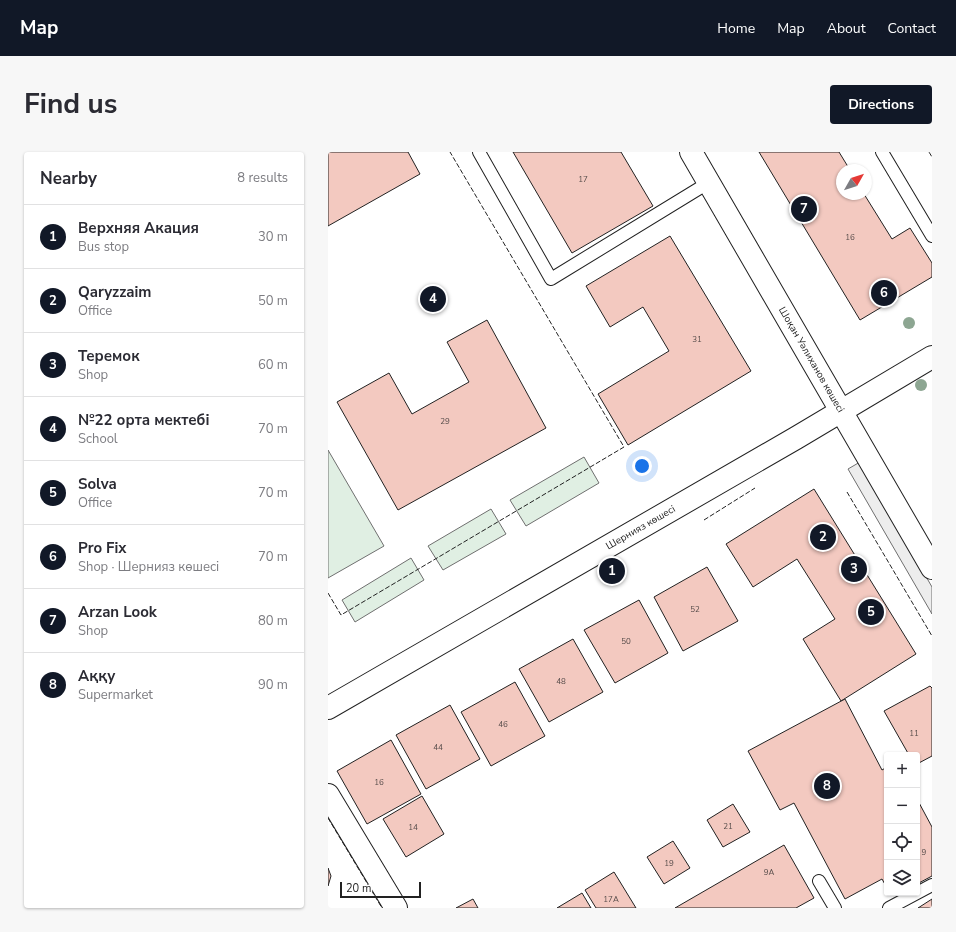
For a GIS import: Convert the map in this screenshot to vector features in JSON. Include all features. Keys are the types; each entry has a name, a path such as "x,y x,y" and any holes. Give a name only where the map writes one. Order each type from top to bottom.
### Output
{"street":[{"name":"Шоқан Уәлиханов көшесі","path":"690,152 932,568"},
{"name":"Шернияз көшесі","path":"328,708 840,412 932,357"},
{"path":"328,795 396,908"}],"lane":[{"path":"480,152 551,279 708,182"},
{"path":"882,152 932,236"},
{"path":"819,881 835,908"},
{"path":"889,908 932,885"}],"green space":[{"path":"328,450 384,546 328,578"},
{"path":"584,457 599,483 526,526 510,500"},
{"path":"491,509 506,534 443,570 428,546"},
{"path":"411,558 424,580 355,622 342,600"}],"shaded area":[{"path":"860,462 932,587 932,614 848,469"}],"building":[{"path":"328,152 408,152 420,174 328,226"},
{"path":"513,152 621,152 653,206 572,253"},
{"path":"759,152 839,152 846,164 836,164 836,200 868,200 892,239 910,228 932,263 932,277 860,320"},
{"path":"670,236 751,371 628,445 598,394 669,351 643,307 610,327 586,286"},
{"path":"487,320 546,428 398,510 337,402 389,373 412,414 469,382 447,342"},
{"path":"814,489 916,654 841,701 803,639 835,619 797,559 753,587 726,544"},
{"path":"707,567 738,621 683,651 654,597"},
{"path":"639,600 668,653 615,683 584,630"},
{"path":"573,639 603,692 549,722 519,669"},
{"path":"515,682 545,736 491,766 461,712"},
{"path":"930,686 932,688 932,756 920,762 920,752 907,752 884,711"},
{"path":"845,699 882,770 884,769 884,883 882,879 845,899 794,803 780,810 748,751"},
{"path":"450,705 480,759 426,789 396,735"},
{"path":"391,740 421,794 367,824 337,771"},
{"path":"422,796 444,834 406,857 383,819"},
{"path":"733,804 750,832 723,847 707,820"},
{"path":"920,805 932,827 932,876 920,882"},
{"path":"673,841 690,868 664,884 647,857"},
{"path":"784,845 814,898 796,908 675,908"},
{"path":"328,868 331,876 328,886"},
{"path":"614,872 636,908 596,908 585,890"},
{"path":"582,893 591,908 557,908"},
{"path":"473,899 478,908 456,908"},
{"path":"932,899 932,908 918,908"}],"fence":[{"path":"328,593 341,615 624,447 450,152"},
{"path":"929,152 932,157"},
{"path":"704,520 755,488"},
{"path":"847,492 932,636"},
{"path":"328,818 382,908"}],"place":[{"name":"Arzan Look","path":"804,209"},
{"name":"Pro Fix","path":"884,293"},
{"name":"№22 орта мектебі","path":"433,299"},
{"name":"Qaryzzaim","path":"823,537"},
{"name":"Теремок","path":"854,569"},
{"name":"Верхняя Акация","path":"612,571"},
{"name":"Solva","path":"871,612"},
{"name":"Аққу","path":"827,786"}]}
